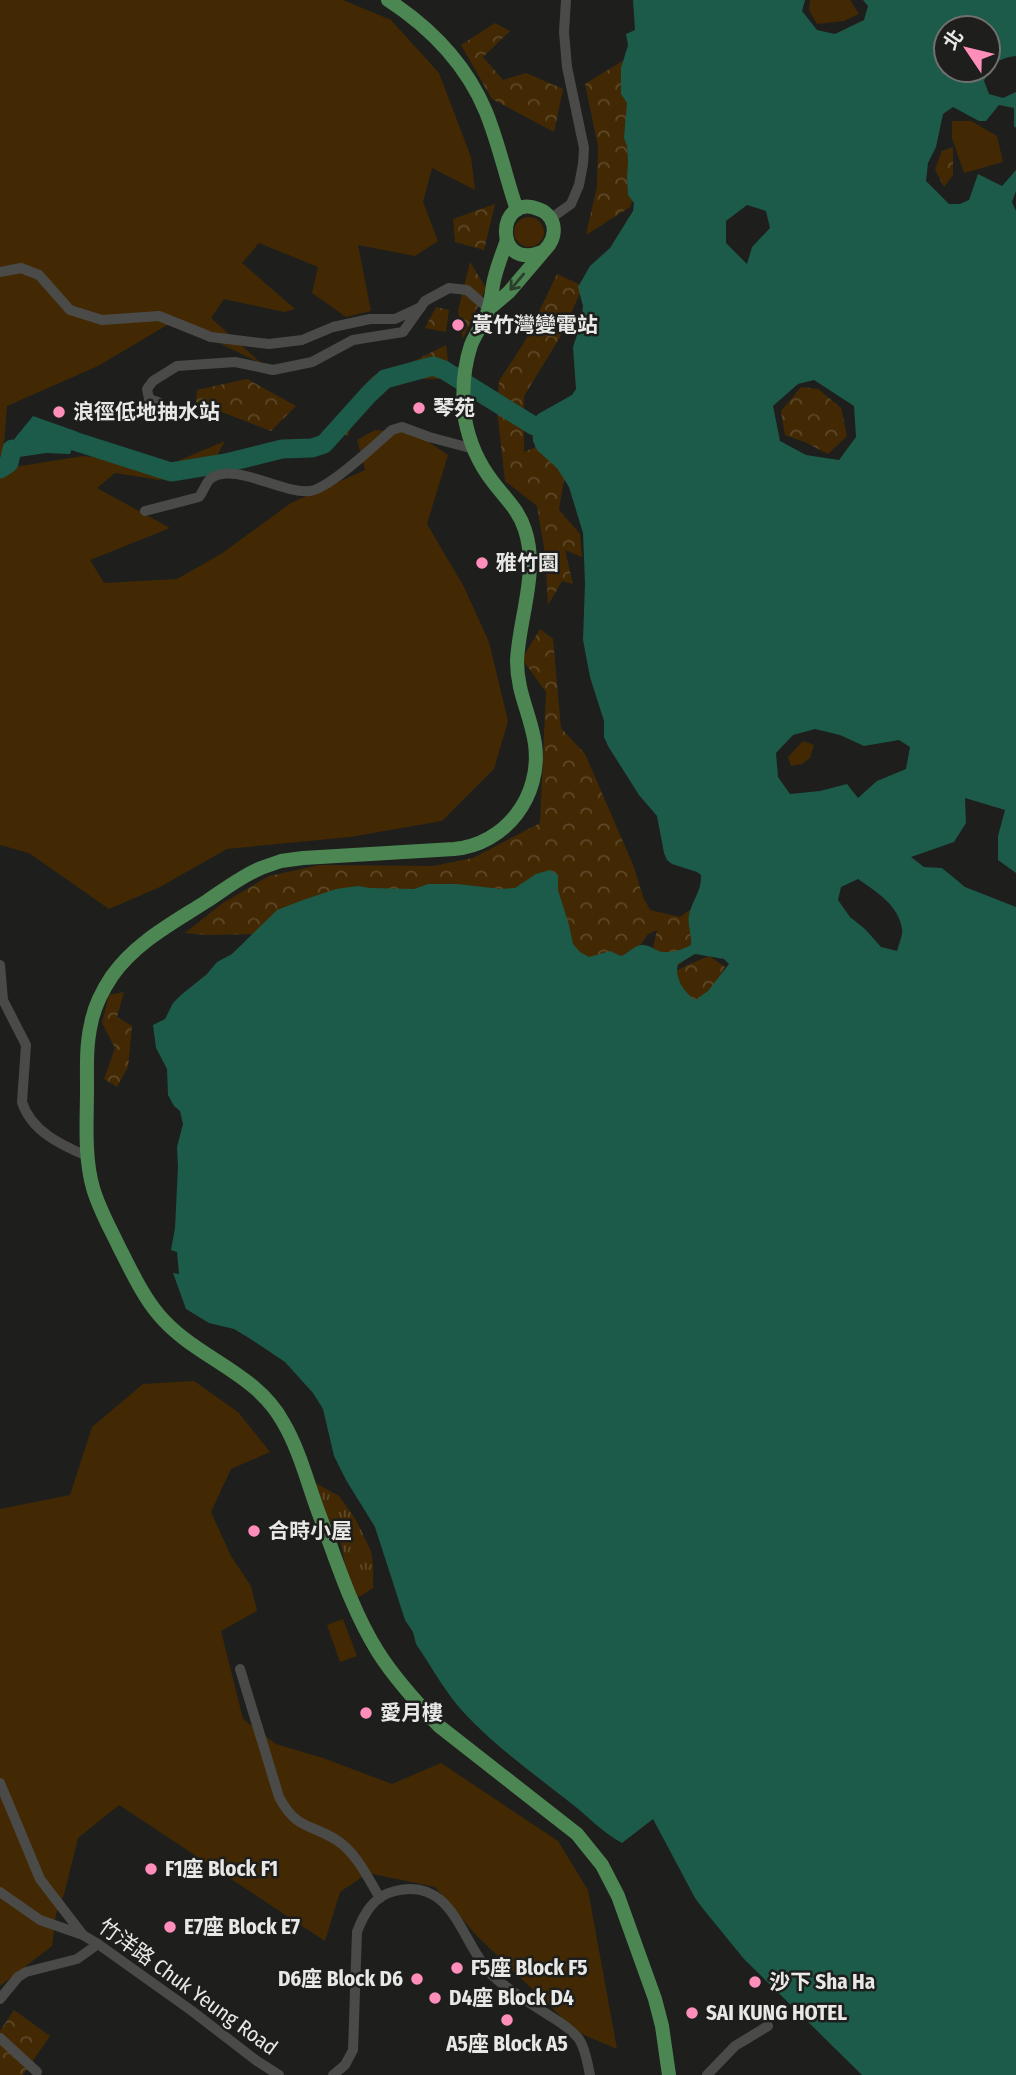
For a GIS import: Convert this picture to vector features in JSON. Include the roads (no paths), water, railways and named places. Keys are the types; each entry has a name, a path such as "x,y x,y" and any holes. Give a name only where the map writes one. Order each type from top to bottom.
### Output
{"main road":[{"path":"388,0 416,19 441,42 470,80 493,130 517,210"},
{"path":"489,309 509,292 549,245 553,237 553,227 544,212 526,207 517,210 506,223 505,232 511,248 526,256 542,252"},
{"path":"507,240 496,271 489,309 471,345 463,384 465,420 474,449 486,472 519,514 529,544 529,575 517,670 522,701 535,741 536,762 525,803 504,829 475,846 303,858 261,867 138,947 118,968 106,986 96,1005 90,1026 87,1156 93,1187 102,1211 153,1308 176,1332 258,1390 283,1420 352,1601 375,1647 393,1673 439,1726 577,1834 602,1865 618,1896 654,1999 662,2026 669,2075"}],"street":[{"path":"550,219 572,204 583,164 584,148 567,67 564,32 566,0"},
{"path":"0,272 21,268 39,275 71,310 102,320 159,316 211,337 269,344 302,340 332,327 370,319 395,319 421,307"},
{"path":"159,402 149,399 147,389 153,381 177,366 235,362 273,370 312,362 353,341 403,332 425,301 449,288 467,289 489,309"},
{"path":"145,511 200,497 209,480 223,473 250,477 275,486 312,491 341,473 392,430 402,427 474,449"},
{"path":"0,965 3,1000 26,1045 22,1102 25,1110 43,1131 87,1156"},
{"path":"240,1669 279,1797 287,1813 300,1824 339,1842 356,1859 380,1898"},
{"path":"0,1783 40,1879 83,1935"},
{"path":"333,2075 345,2064 353,2050 357,1932 365,1913 380,1898 406,1889 420,1890 445,1902 454,1913 477,1957 493,1976 574,2033 583,2048 590,2075"},
{"name":"竹洋路 Chuk Yeung Road","path":"0,1892 40,1920 83,1935 98,1944 279,2075"},
{"path":"0,1999 18,1977 26,1972 77,1959 98,1944"},
{"path":"707,2075 735,2046 768,2026"},
{"path":"0,2038 37,2072"}],"waterway":[{"path":"74,441 171,472 226,463 282,449 312,448 324,444 385,379 433,366 444,370 534,426"},
{"path":"0,469 9,463 12,449"}],"place":[{"name":"黃竹灣變電站","path":"458,325"},
{"name":"琴苑","path":"419,408"},
{"name":"浪徑低地抽水站","path":"59,412"},
{"name":"雅竹園","path":"482,563"},
{"name":"合時小屋","path":"254,1531"},
{"name":"愛月樓","path":"366,1713"},
{"name":"F1座 Block F1","path":"151,1869"},
{"name":"E7座 Block E7","path":"170,1927"},
{"name":"F5座 Block F5","path":"457,1968"},
{"name":"D6座 Block D6","path":"417,1979"},
{"name":"沙下 Sha Ha","path":"755,1982"},
{"name":"D4座 Block D4","path":"435,1998"},
{"name":"SAI KUNG HOTEL","path":"692,2013"},
{"name":"A5座 Block A5","path":"507,2020"}]}
